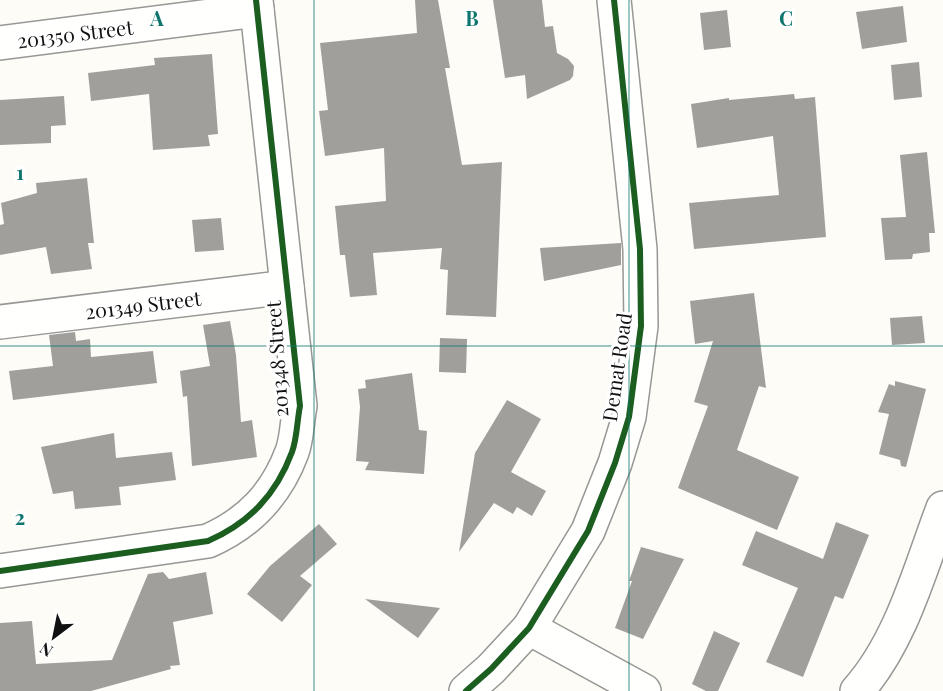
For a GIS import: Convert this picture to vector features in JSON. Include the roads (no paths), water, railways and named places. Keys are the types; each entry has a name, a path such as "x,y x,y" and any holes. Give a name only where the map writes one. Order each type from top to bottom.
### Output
{"street":[{"name":"Demat Road","path":"466,691 491,669 529,628 588,531 615,463 629,417 642,326 640,249 614,0"},
{"name":"201350 Street","path":"0,43 256,5"},
{"name":"201348 Street","path":"0,571 208,541 232,531 258,508 278,484 293,451 300,406 256,5"},
{"name":"201349 Street","path":"0,322 287,287"},
{"path":"857,691 874,672 893,638 943,508"},
{"path":"529,628 644,691"}]}
